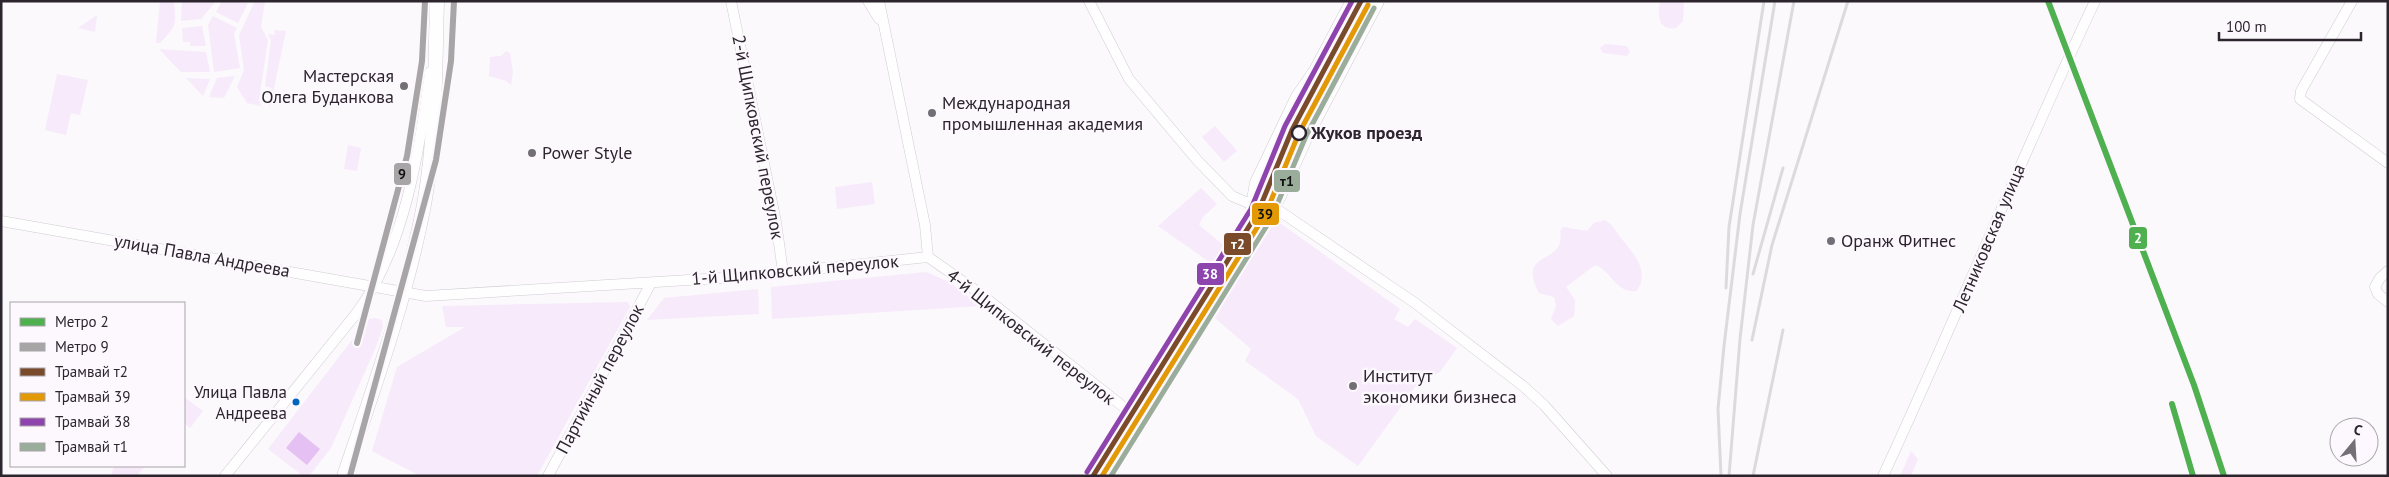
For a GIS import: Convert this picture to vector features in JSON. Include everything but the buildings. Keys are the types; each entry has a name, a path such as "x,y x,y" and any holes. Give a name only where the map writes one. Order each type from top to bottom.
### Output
{"main road":[{"path":"344,476 393,332 425,198 431,142 437,1"},
{"path":"1254,225 1253,205 1257,182 1298,97 1316,71 1353,1"},
{"path":"1097,476 1254,225 1274,209 1306,136 1377,1"}],"street":[{"name":"2-й Щипковский переулок","path":"731,1 771,196 783,272"},
{"path":"868,1 884,29"},
{"path":"879,1 925,225 928,257"},
{"path":"1089,1 1129,79 1227,192 1253,205 1274,209 1415,303 1523,386 1544,405 1607,476"},
{"name":"Летниковская улица","path":"1883,476 1929,377 2028,145 2095,1"},
{"path":"2352,1 2300,91 2300,99 2388,163"},
{"path":"225,476 355,315 374,287 396,231 416,158 436,22"},
{"name":"улица Павла Андреева","path":"1,221 210,256 402,292"},
{"name":"1-й Щипковский переулок","path":"402,292 430,295 651,283 928,257"},
{"name":"4-й Щипковский переулок","path":"928,257 978,292 1135,416"},
{"path":"2388,271 2376,284 2378,294 2388,302"},
{"name":"Партийный переулок","path":"548,476 651,283"}],"shaded area":[{"path":"160,1 174,1 175,21 170,32 160,43 156,43"},
{"path":"182,1 216,1 201,19 181,21"},
{"path":"222,1 248,3 238,23 216,12"},
{"path":"255,1 265,1 261,27 268,40 259,100 261,106 247,103 237,87 244,70 239,35"},
{"path":"1660,1 1684,1 1683,21 1676,28 1665,27 1660,21"},
{"path":"97,15 95,32 78,28"},
{"path":"213,16 237,28 234,34 240,68 214,72 208,25"},
{"path":"202,26 206,46 190,46 190,42 183,42 182,28"},
{"path":"274,30 286,31 270,107 268,105 272,88 265,86 271,41 268,34 275,35"},
{"path":"1605,44 1627,46 1630,52 1627,56 1603,53 1600,48"},
{"path":"159,49 206,52 210,72 181,72"},
{"path":"506,51 510,53 513,72 511,85 506,81 489,76 490,57 501,56"},
{"path":"57,74 88,80 80,115 71,113 66,135 45,130"},
{"path":"235,76 224,98 209,97 217,78"},
{"path":"186,78 210,79 203,96"},
{"path":"1215,126 1237,151 1224,162 1202,137"},
{"path":"348,145 361,148 357,171 344,169"},
{"path":"872,182 875,204 837,209 835,187"},
{"path":"1201,188 1217,204 1203,217 1199,225 1227,248 1215,266 1158,226"},
{"path":"1273,218 1400,309 1394,319 1408,327 1415,319 1457,348 1440,372 1418,383 1358,466 1316,436 1298,399 1245,361 1251,349 1215,318"},
{"path":"1605,220 1614,228 1639,263 1642,277 1641,284 1637,291 1624,289 1606,272 1595,265 1566,287 1575,300 1574,316 1558,326 1551,319 1556,306 1554,297 1539,293 1533,279 1533,269 1537,263 1556,250 1560,242 1560,231 1563,227 1587,231 1594,223"},
{"path":"926,272 949,282 981,306 772,319 771,287"},
{"path":"758,289 759,314 647,320 664,298"},
{"path":"628,302 630,307 537,476 420,476 372,451 397,367 465,327 446,327 442,306"},
{"path":"369,319 382,320 383,327 331,448 309,476 303,476 268,449 362,327"},
{"path":"185,398 203,411 190,428 185,424"},
{"path":"299,432 320,449 307,465 286,448"},
{"path":"1911,451 1918,459 1911,476 1900,476"},
{"path":"114,467 144,467 137,476 111,476"}],"railway":[{"path":"1726,288 1729,227 1764,1"},
{"path":"1721,476 1718,409 1724,346 1740,214 1775,1"},
{"path":"1729,476 1740,339 1753,225 1794,1"},
{"path":"1752,340 1772,245 1848,1"},
{"path":"1753,274 1783,168"},
{"path":"1753,476 1783,330"}],"metro line":[{"name":"9","path":"357,343 407,156 422,61 425,1"},
{"name":"9","path":"350,476 436,160 451,61 454,1"},
{"name":"2","path":"2048,1 2194,385 2224,476"},
{"name":"2","path":"2172,404 2193,476"}],"tram line":[{"name":"38","path":"1087,472 1251,209 1285,126 1352,1"},
{"name":"т2","path":"1093,476 1258,212 1292,130 1361,1"},
{"name":"39","path":"1102,476 1265,215 1299,133 1368,5"},
{"name":"т1","path":"1111,476 1271,219 1306,136 1374,8"}],"place":[{"name":"Мастерская Олега Буданкова","path":"404,86"},
{"name":"Международная промышленная академия","path":"932,113"},
{"name":"Жуков проезд","path":"1299,133"},
{"name":"Power Style","path":"532,153"},
{"name":"Оранж Фитнес","path":"1831,241"},
{"name":"Институт экономики бизнеса","path":"1353,386"},
{"name":"Улица Павла Андреева","path":"296,402"}]}
